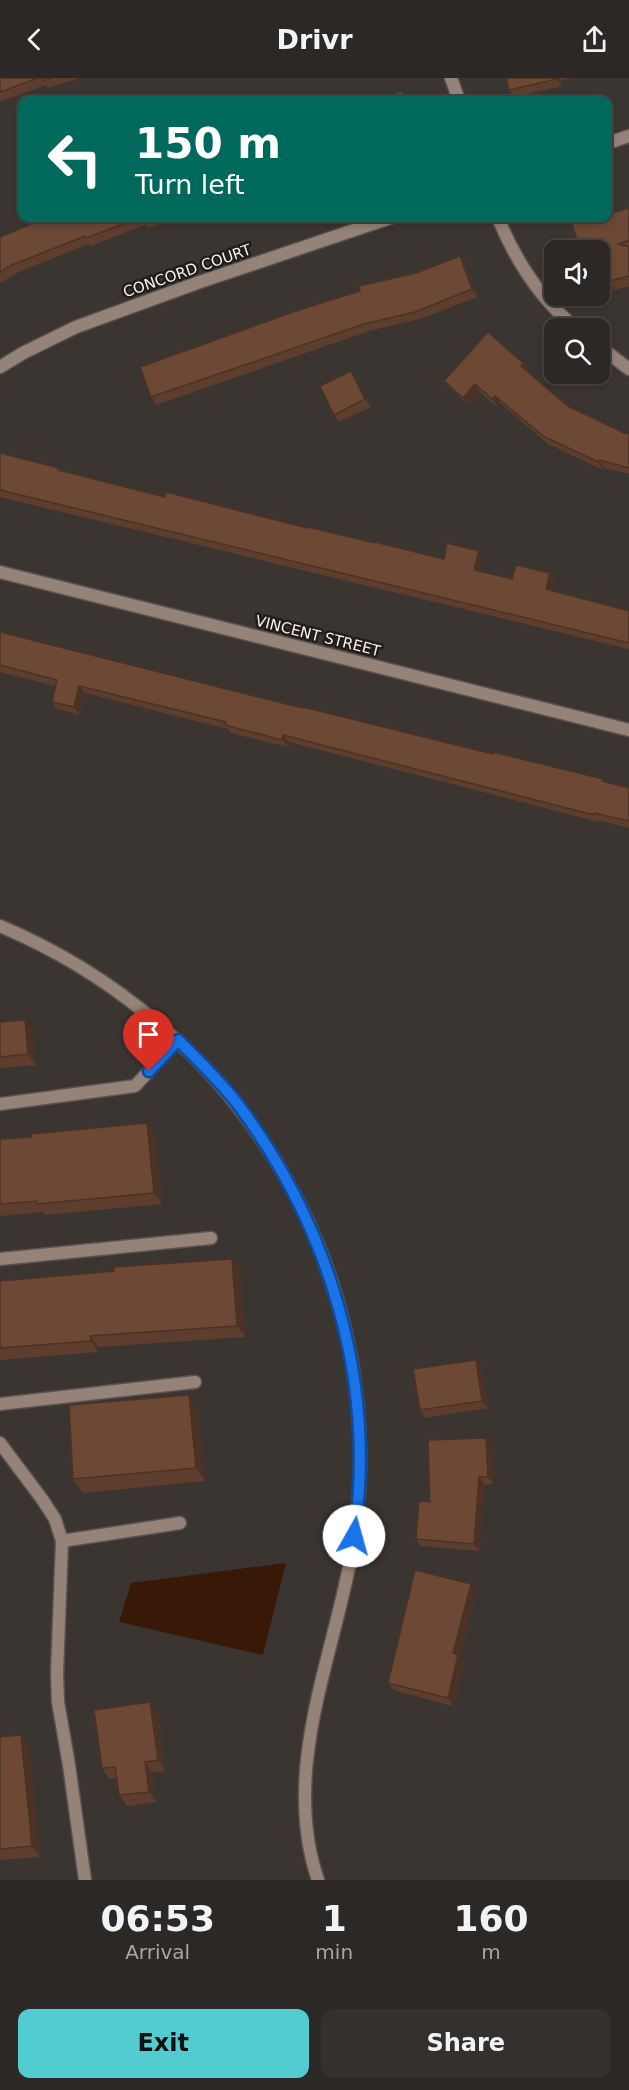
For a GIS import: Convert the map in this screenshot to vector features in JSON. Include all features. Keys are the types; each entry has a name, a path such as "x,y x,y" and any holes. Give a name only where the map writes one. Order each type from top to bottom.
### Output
{"street":[{"path":"451,78 458,96"},
{"path":"612,142 629,136"},
{"name":"CONCORD COURT","path":"0,367 76,327 197,283 378,222"},
{"path":"500,222 514,253 532,280 566,318"},
{"path":"610,355 629,369"},
{"name":"VINCENT STREET","path":"0,572 629,730"},
{"path":"0,926 30,939 87,971 127,997 178,1040 239,1106 277,1162 308,1221 322,1256 348,1344 358,1424 359,1486 352,1550 316,1705 307,1766 306,1815 318,1880"},
{"path":"0,1104 135,1086 178,1040"},
{"path":"0,1259 211,1238"},
{"path":"0,1404 195,1382"},
{"path":"0,1444 55,1519 62,1541 58,1702 85,1880"},
{"path":"62,1541 180,1523"}],"shaded area":[{"path":"286,1563 263,1655 119,1622 131,1583"}],"building":[{"path":"0,78 38,78 0,92"},
{"path":"506,78 557,78 557,79 509,90"},
{"path":"402,91 404,96 386,96"},
{"path":"629,208 629,240 619,244 629,247 629,276 610,281 610,240 577,240 572,224 612,222 612,213"},
{"path":"36,222 128,222 86,238 85,236 0,272 0,237"},
{"path":"460,256 472,289 415,312 364,324 151,397 140,367 296,311 360,291 359,286 416,273"},
{"path":"488,332 524,364 521,366 568,406 629,434 629,468 599,460 598,462 543,436 495,396 492,399 475,384 463,398 444,381"},
{"path":"351,371 365,399 334,415 320,386"},
{"path":"0,453 165,497 166,492 307,528 444,559 447,543 479,551 474,570 512,579 516,565 550,573 546,589 629,611 629,643 0,490"},
{"path":"0,632 302,708 603,779 602,781 629,788 629,821 594,813 594,815 283,735 282,740 225,725 226,722 79,686 74,707 52,702 57,680 0,665"},
{"path":"25,1020 28,1054 0,1057 0,1022"},
{"path":"147,1123 154,1193 37,1204 37,1201 0,1204 0,1139"},
{"path":"232,1259 237,1326 90,1336 91,1341 0,1348 0,1281 114,1271 114,1267"},
{"path":"476,1360 482,1401 420,1410 413,1369"},
{"path":"189,1395 196,1468 73,1479 69,1405"},
{"path":"486,1438 488,1477 479,1477 474,1544 416,1539 419,1501 430,1502 428,1440"},
{"path":"415,1570 471,1584 453,1653 458,1655 448,1698 388,1683"},
{"path":"150,1702 158,1760 145,1762 149,1792 119,1795 115,1767 102,1768 94,1710"},
{"path":"21,1735 32,1846 0,1849 0,1737"}],"route":[{"path":"149,1071 178,1040 239,1106 277,1162 308,1221 330,1279 342,1321 355,1386 360,1452 354,1536"}]}
